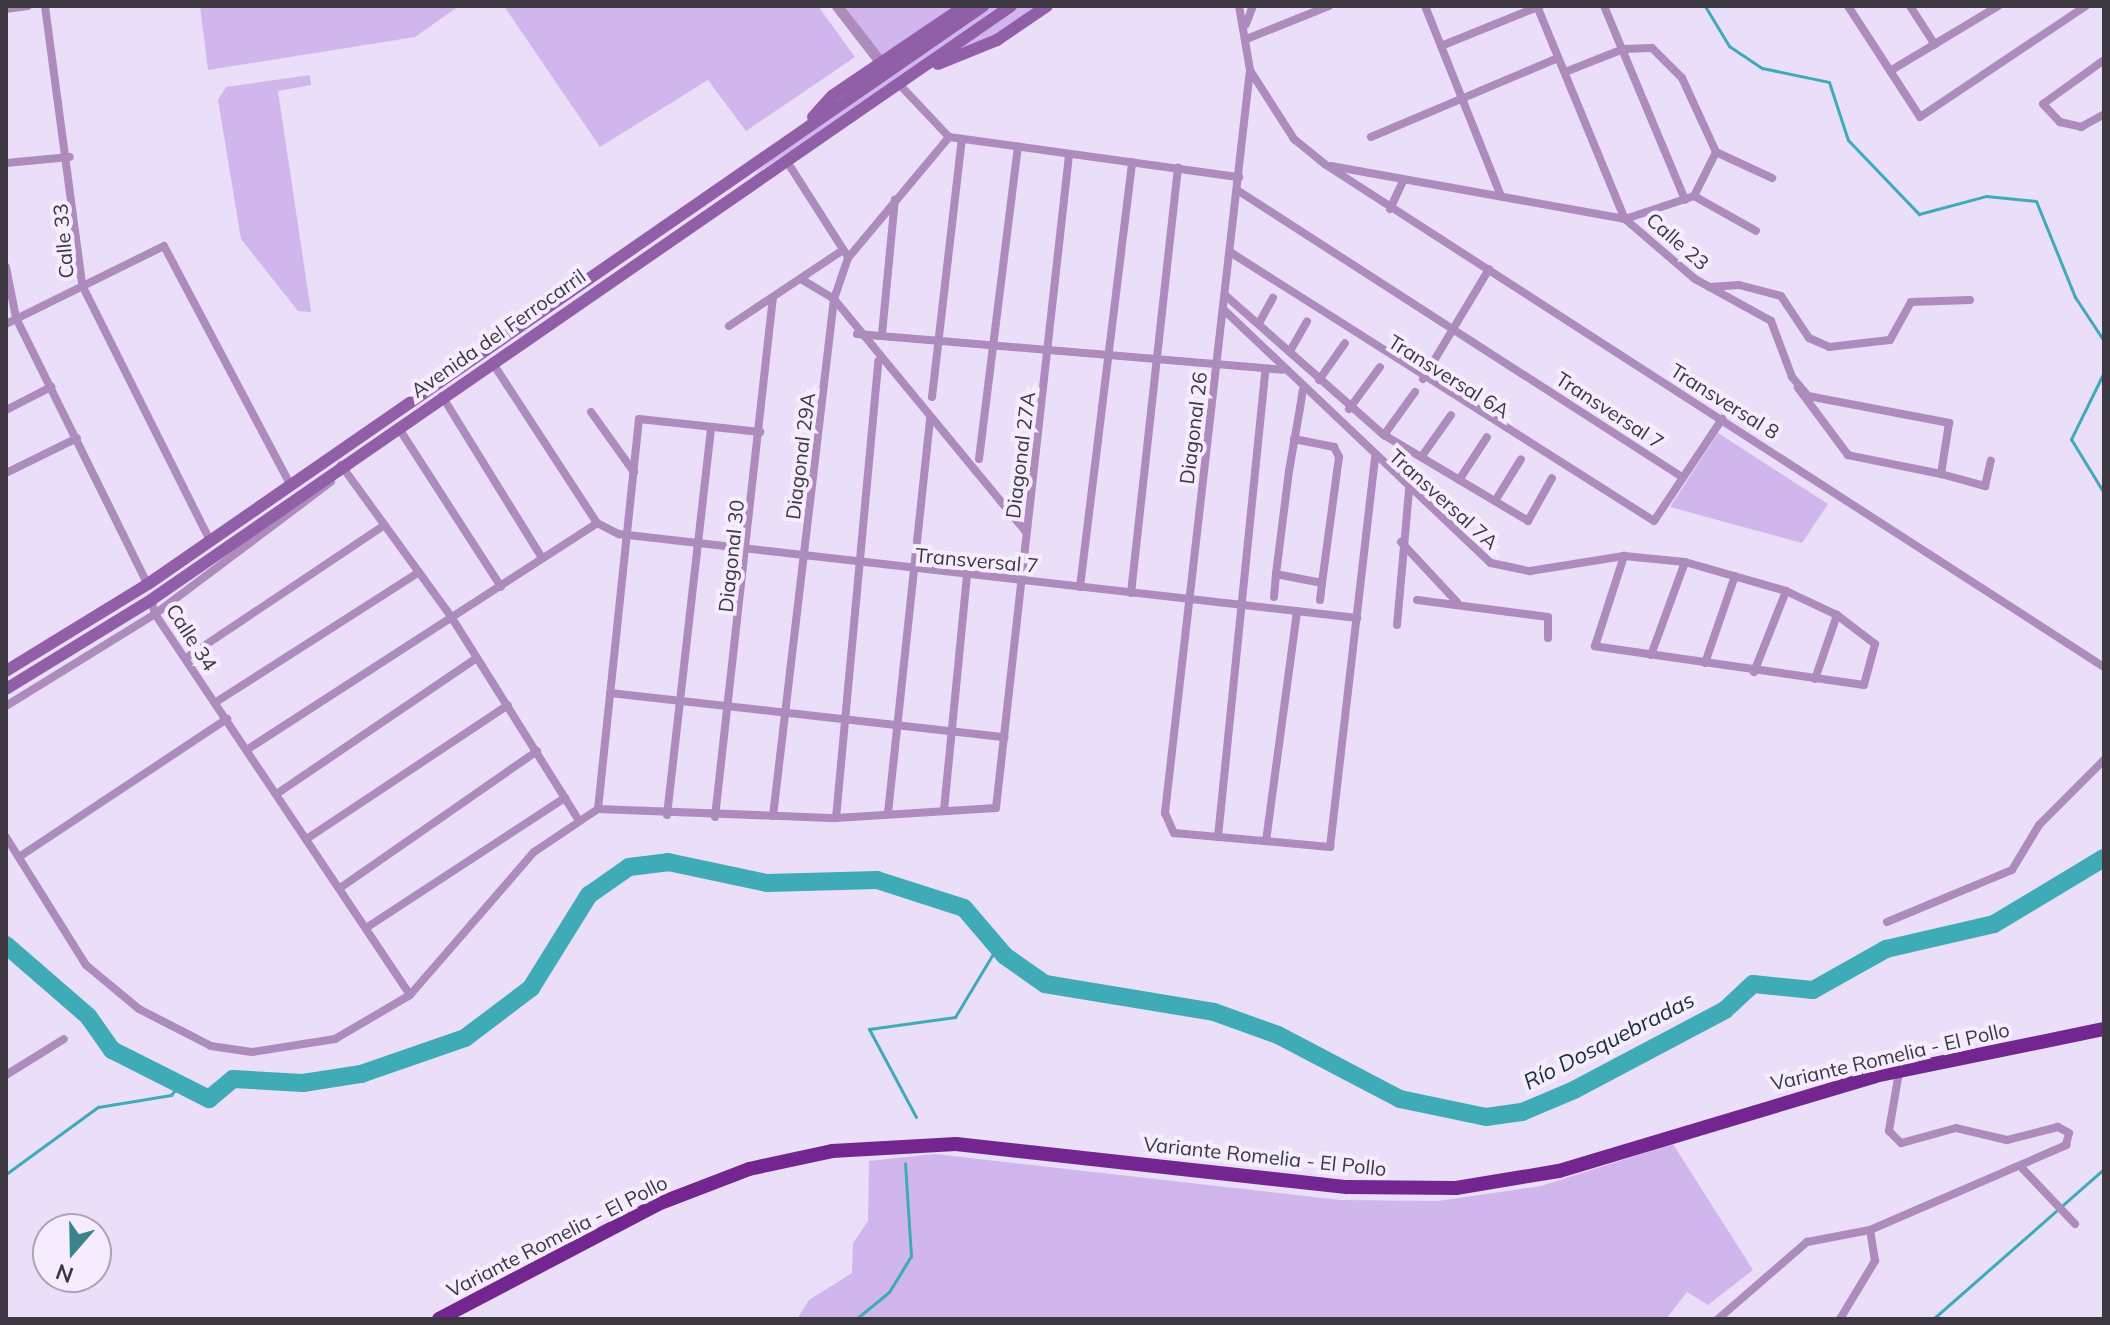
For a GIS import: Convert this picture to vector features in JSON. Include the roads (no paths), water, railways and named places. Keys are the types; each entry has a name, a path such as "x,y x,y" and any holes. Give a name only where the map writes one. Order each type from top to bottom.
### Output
{"highway":[{"name":"Variante Romelia - El Pollo","path":"439,1319 658,1204 749,1169 832,1151 956,1144 1347,1187 1456,1188 1559,1171 1900,1071 2104,1029"}],"main road":[{"path":"801,132 832,96 965,6"},
{"name":"Avenida del Ferrocarril","path":"6,671 148,584 983,6"},
{"name":"Avenida del Ferrocarril","path":"6,689 151,600 343,468 491,361 1011,6"},
{"path":"913,74 997,40 1047,6"}],"street":[{"path":"6,9 28,6"},
{"name":"Calle 33","path":"45,6 70,157 82,285 210,541"},
{"path":"837,6 881,63"},
{"name":"Diagonal 26","path":"1218,837 1174,833 1165,813 1250,70 1249,38 1239,6"},
{"path":"1246,24 1253,6"},
{"path":"1249,38 1329,6"},
{"path":"1425,6 1501,196"},
{"path":"1441,46 1538,6"},
{"name":"Calle 23","path":"1538,6 1625,219 1708,288 1771,321 1798,388 1848,455 1985,486 1991,461"},
{"path":"1604,6 1689,198 1756,231"},
{"path":"1848,6 1920,117 2086,6"},
{"path":"1910,6 1935,45"},
{"path":"1890,71 1998,6"},
{"path":"1565,72 1623,49 1642,47 1682,78 1716,152 1772,178"},
{"path":"1371,137 1558,58"},
{"path":"2104,60 2043,104 2060,122 2081,127 2104,114"},
{"name":"Transversal 8","path":"1250,70 1294,139 1326,165 2104,667"},
{"path":"899,84 949,137 1239,177"},
{"name":"Diagonal 29A","path":"773,816 834,299 846,254 949,137"},
{"path":"932,397 962,139"},
{"path":"979,459 1018,146"},
{"path":"1326,165 1402,183 1501,196 1625,219 1689,198 1716,152"},
{"name":"Diagonal 27A","path":"944,810 996,808 1026,532 1050,350 1069,155"},
{"path":"6,163 70,157"},
{"path":"729,326 846,254 786,160"},
{"path":"1080,587 1132,162"},
{"path":"1131,593 1154,360 1178,168"},
{"path":"1390,209 1402,183"},
{"name":"Transversal 7","path":"1237,190 1682,477"},
{"path":"882,334 895,199"},
{"path":"6,324 164,246 291,486"},
{"name":"Transversal 6A","path":"1230,252 1423,379 1654,521 1682,477"},
{"name":"Calle 34","path":"6,267 16,318 148,584 155,614 278,793 410,995"},
{"path":"1423,379 1456,329 1489,269"},
{"path":"801,279 834,299 878,361 930,417 1026,532"},
{"path":"1708,288 1739,285 1781,296 1809,338 1829,347 1890,340 1911,302 1970,300"},
{"path":"1225,295 1290,351 1349,409 1384,435 1528,521 1552,478"},
{"name":"Diagonal 30","path":"715,817 748,553 773,297"},
{"path":"1259,323 1273,298"},
{"name":"Transversal 7A","path":"1223,309 1282,370 1477,553 1509,570 1624,556 1685,562 1786,591 1837,615 1875,644 1864,685 1815,679"},
{"path":"1290,351 1307,321"},
{"path":"857,334 1265,371 1282,370"},
{"path":"1319,380 1345,343"},
{"path":"248,749 597,523 491,361"},
{"path":"836,818 863,566 878,361"},
{"path":"1349,409 1380,367"},
{"path":"1265,371 1218,837 1330,847 1375,458"},
{"path":"6,410 51,387"},
{"path":"1798,388 1832,402 1949,423 1941,474"},
{"path":"1274,597 1303,390"},
{"path":"1384,435 1415,392"},
{"path":"442,396 542,558"},
{"path":"591,412 634,473"},
{"path":"1422,456 1451,415"},
{"path":"888,813 930,417"},
{"path":"598,809 639,419 760,432"},
{"path":"1682,477 1722,419"},
{"path":"398,427 501,587"},
{"path":"667,815 711,427"},
{"path":"1459,480 1487,437"},
{"path":"6,473 77,438"},
{"path":"1294,439 1334,447 1339,457 1320,600"},
{"path":"1495,501 1521,459"},
{"path":"6,706 155,614 343,468 452,618 578,819"},
{"path":"1397,625 1401,542 1409,490"},
{"name":"Transversal 7","path":"597,523 629,536 748,553 1357,618"},
{"path":"186,658 385,525"},
{"path":"1401,542 1457,602"},
{"path":"1624,556 1595,646 1815,679 1837,615"},
{"path":"1651,655 1685,562"},
{"path":"216,702 419,572"},
{"path":"1276,574 1322,583"},
{"path":"6,837 86,965 139,1009 211,1046 300,1049 335,1039 410,995 534,852 578,819 598,809 715,817 836,818 944,810 967,575"},
{"path":"1705,663 1735,576"},
{"path":"1754,672 1786,591"},
{"path":"1417,600 1457,602 1484,612 1548,617 1548,638"},
{"path":"1266,841 1297,611"},
{"path":"278,793 477,658"},
{"path":"610,693 1005,737"},
{"path":"308,838 508,705"},
{"path":"19,857 227,719"},
{"path":"340,888 537,751"},
{"path":"1887,922 2012,870 2039,825 2104,760"},
{"path":"366,928 565,798"},
{"path":"6,1075 64,1039"},
{"path":"1718,1319 1807,1242 1870,1230 2062,1148 2069,1133 2058,1127 2007,1140 1956,1128 1901,1143 1889,1131 1900,1071"},
{"path":"2020,1166 2075,1224"},
{"path":"1840,1319 1875,1261 1870,1230"}],"waterway":[{"path":"1705,6 1729,46 1762,68 1829,82 1848,140 1919,214 1986,196 2036,201 2075,297 2104,341"},
{"path":"2104,372 2071,439 2104,493"},
{"name":"Río Dosquebradas","path":"6,945 88,1016 112,1050 209,1099 233,1079 303,1083 361,1074 465,1038 531,988 589,895 629,867 668,862 767,883 877,880 964,908 1005,956 1045,984 1214,1012 1278,1035 1400,1099 1486,1117 1522,1112 1574,1090 1725,1010 1753,984 1813,990 1886,949 1994,924 2104,858"},
{"path":"916,1117 869,1029 955,1017 997,947"},
{"path":"6,1174 98,1107 171,1095 179,1085"},
{"path":"856,1319 889,1292 911,1256 905,1163"},
{"path":"1933,1319 2104,1169"}]}
